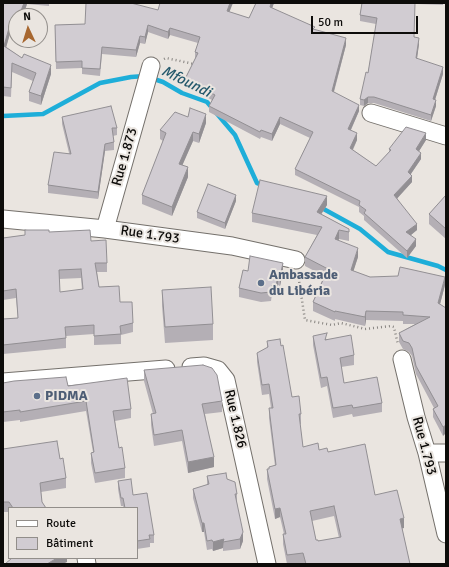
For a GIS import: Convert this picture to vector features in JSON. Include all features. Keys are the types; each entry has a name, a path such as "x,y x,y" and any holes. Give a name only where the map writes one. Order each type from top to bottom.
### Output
{"street":[{"name":"Rue 1.873","path":"105,229 151,66"},
{"path":"371,113 446,136"},
{"name":"Rue 1.793","path":"3,219 105,229 232,246 296,260"},
{"name":"Rue 1.793","path":"402,359 416,417 427,453 446,534"},
{"name":"Rue 1.826","path":"3,382 204,366 218,370 226,380 267,564"},
{"path":"427,453 446,453"}],"path":[{"path":"151,66 166,58 199,66"},
{"path":"296,260 305,320 332,325 340,323 365,328 394,327 402,359"}],"building":[{"path":"3,3 24,3 22,8 8,8 8,32 4,46 22,58 24,54 51,65 41,96 29,92 36,73 12,63 11,88 3,87"},
{"path":"86,3 131,3 158,10 160,3 230,3 227,11 249,18 256,3 271,3 270,7 315,27 313,29 346,38 332,91 359,105 348,129 357,133 350,148 376,166 391,150 389,149 406,127 426,133 416,149 421,153 408,172 412,176 394,195 417,224 406,232 416,239 407,251 364,213 366,210 359,205 360,201 295,169 313,132 280,117 272,134 261,130 260,132 209,106 215,95 185,79 198,53 195,52 200,37 170,28 168,32 148,25 145,37 140,36 136,50 102,47 100,69 82,68 82,61 56,62 55,25 85,24"},
{"path":"362,3 415,3 414,37 419,38 416,58 443,67 433,99 436,100 431,115 374,97 368,97 364,100 360,99 366,72 368,73 377,18 360,15"},
{"path":"111,106 117,128 112,128 114,142 105,144 98,192 48,185 54,152 71,154 62,117"},
{"path":"190,108 206,114 199,134 193,132 179,164 188,167 172,207 142,195 166,133 160,130 175,112 188,117"},
{"path":"260,180 327,196 317,212 349,229 349,232 339,230 335,239 358,248 351,270 370,277 398,276 400,267 445,277 438,303 446,308 446,425 443,427 433,409 438,406 416,366 412,348 409,343 403,341 399,333 430,317 403,315 403,312 366,311 365,317 335,312 313,302 328,269 305,257 322,227 252,213"},
{"path":"208,184 236,195 225,223 197,212"},
{"path":"446,195 446,229 429,214"},
{"path":"25,230 49,230 49,232 90,230 91,241 106,240 107,263 95,263 99,287 119,286 120,302 132,302 133,323 120,326 121,334 94,336 94,325 65,327 66,338 3,345 3,319 18,318 16,289 3,291 3,238 25,235","holes":["81,269 83,289 60,292 59,270"]},
{"name":"Ambassade du Libéria","path":"250,256 283,263 276,286 272,285 271,292 261,293 239,288 243,270 248,271"},
{"path":"211,287 213,324 165,327 162,290"},
{"path":"327,333 325,340 351,335 354,355 340,358 344,383 377,377 382,403 353,408 352,405 333,408 327,377 321,378 313,336"},
{"path":"280,339 281,346 283,345 292,397 299,396 301,414 299,414 303,447 318,443 319,450 327,448 328,452 365,444 375,495 397,490 404,518 400,519 410,564 306,564 303,553 287,555 283,534 286,534 280,508 275,509 267,469 276,465 269,408 273,408 269,384 262,385 257,353 268,347 267,341","holes":["334,506 341,537 318,541 316,540 310,511"]},
{"path":"203,365 212,368 217,375 222,401 202,404 214,457 188,462 182,430 154,435 151,414 156,413 144,370"},
{"path":"66,377 68,386 127,378 131,409 113,411 119,448 122,447 125,468 95,473 91,453 94,452 86,401 20,412 20,410 3,412 3,383"},
{"path":"57,441 60,459 63,458 66,478 40,483 42,502 45,507 12,507 9,502 3,502 3,449"},
{"path":"226,473 227,479 235,482 237,494 235,494 243,532 240,539 223,542 224,539 213,542 212,540 207,541 204,523 202,523 193,489 209,484 207,476"},
{"path":"131,479 133,495 147,493 154,535 149,535 150,539 138,541 138,507 125,507 123,498 121,498 118,481"},
{"path":"11,559 55,559 47,564 5,564"}],"waterway":[{"name":"Mfoundi","path":"3,116 43,114 100,83 145,76 163,82 182,93 207,102 235,135 257,183 263,185"},
{"name":"Mfoundi","path":"320,207 360,229 388,252 438,266 446,270"}],"place":[{"name":"Ambassade du Libéria","path":"261,283"},
{"name":"PIDMA","path":"37,396"}]}
